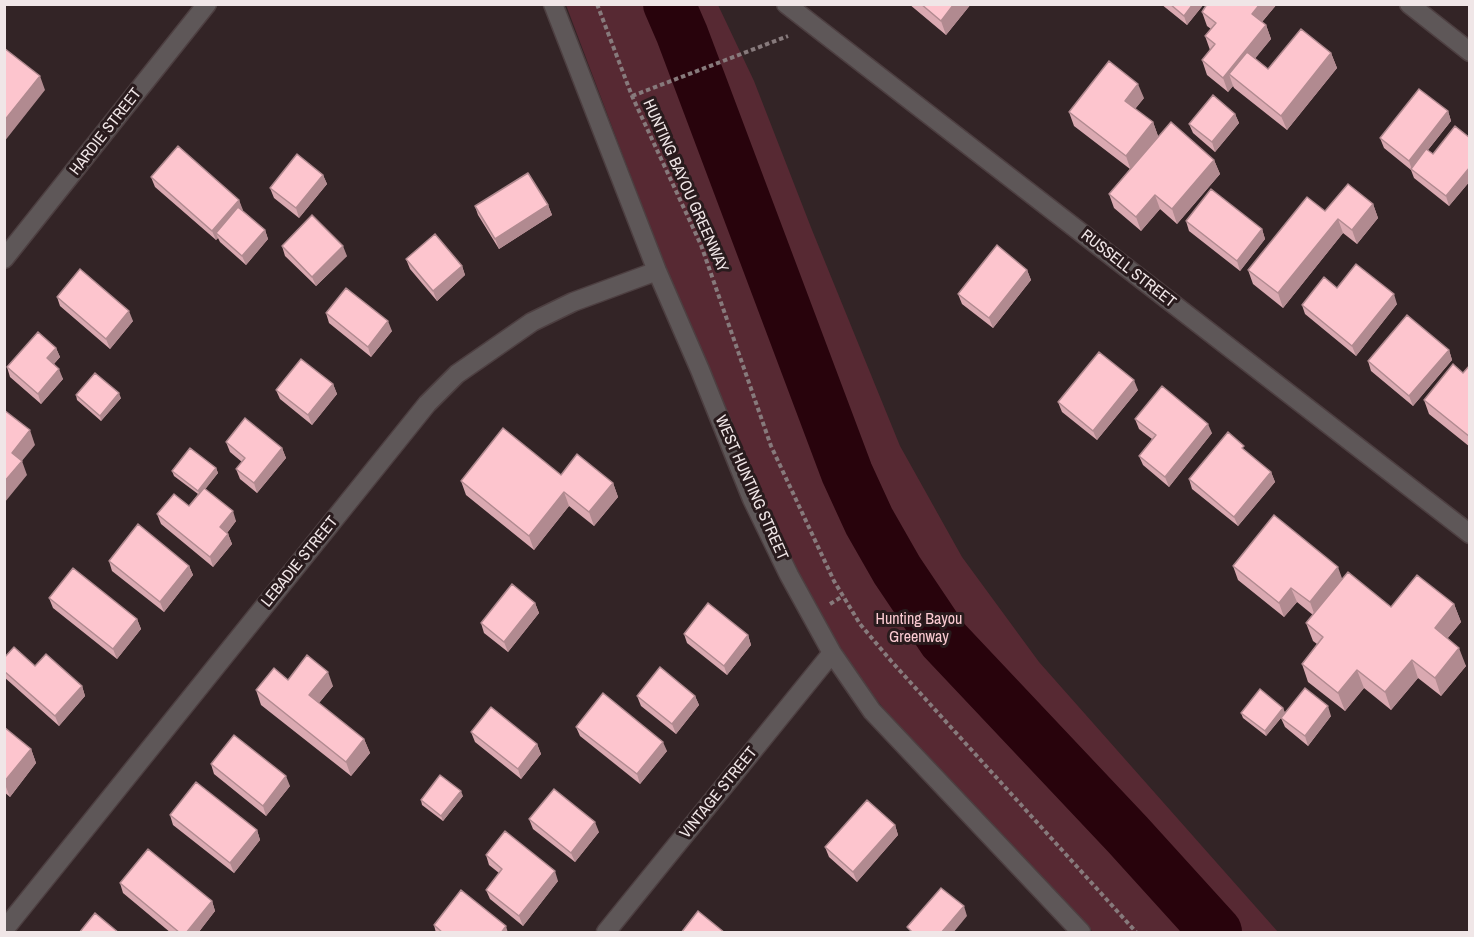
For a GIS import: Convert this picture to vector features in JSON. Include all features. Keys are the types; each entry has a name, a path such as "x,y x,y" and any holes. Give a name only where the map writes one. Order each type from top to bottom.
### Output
{"street":[{"name":"HARDIE STREET","path":"4,260 207,4"},
{"name":"WEST HUNTING STREET","path":"553,4 657,271 752,499 789,575 832,652 872,711 1082,933"},
{"name":"RUSSELL STREET","path":"786,4 1470,534"},
{"path":"1409,4 1470,52"},
{"name":"LEBADIE STREET","path":"4,930 419,413 449,381 532,322 573,302 657,271"},
{"name":"VINTAGE STREET","path":"606,933 832,652"}],"path":[{"name":"HUNTING BAYOU GREENWAY","path":"597,4 632,96 701,245 771,446 838,588 860,624 892,662 1136,933"},
{"path":"632,96 814,26"}],"green space":[{"name":"Hunting Bayou Greenway","path":"566,5 718,5 754,81 900,446 962,557 1039,662 1278,932 1093,932 888,714 854,671 833,637 778,534 670,280"}],"building":[{"path":"921,4 954,4 941,21"},
{"path":"1170,4 1193,4 1184,16"},
{"path":"1207,4 1260,4 1252,14 1266,25 1223,78 1202,60 1215,44 1205,36 1216,23 1202,12"},
{"path":"1301,29 1331,53 1281,116 1229,74 1247,52 1268,69"},
{"path":"4,48 40,76 4,121"},
{"path":"1109,61 1138,84 1125,101 1153,122 1126,156 1069,112"},
{"path":"1419,89 1448,111 1409,161 1380,138"},
{"path":"1213,95 1235,114 1212,142 1189,124"},
{"path":"1171,122 1214,160 1172,209 1155,195 1136,217 1109,194"},
{"path":"1455,126 1470,138 1470,167 1446,196 1411,169 1426,149 1433,154"},
{"path":"178,146 239,200 212,231 151,177"},
{"path":"297,154 323,175 296,208 270,188"},
{"path":"528,173 548,205 495,239 475,206"},
{"path":"1348,184 1373,204 1352,230 1338,219 1278,293 1248,270 1307,197 1325,211"},
{"path":"1211,189 1262,229 1237,261 1186,221"},
{"path":"238,207 265,230 242,256 216,233"},
{"path":"312,215 343,246 312,277 282,246"},
{"path":"435,234 462,266 433,291 406,259"},
{"path":"997,245 1027,270 989,318 958,294"},
{"path":"1356,264 1394,294 1352,346 1302,305 1324,277 1337,288"},
{"path":"80,269 129,311 106,339 57,297"},
{"path":"346,288 388,321 368,347 326,313"},
{"path":"1407,315 1449,350 1409,396 1368,361"},
{"path":"38,332 56,348 47,358 59,369 38,394 7,367"},
{"path":"1099,352 1134,380 1093,431 1058,402"},
{"path":"301,359 333,384 308,415 276,390"},
{"path":"1453,364 1463,373 1470,365 1470,437 1424,400"},
{"path":"95,373 119,393 100,416 76,395"},
{"path":"1162,386 1208,424 1165,477 1139,456 1156,435 1135,419"},
{"path":"4,410 30,430 12,453 22,461 4,482"},
{"path":"245,418 282,448 254,483 236,469 245,458 226,442"},
{"path":"503,428 561,475 577,454 613,483 589,512 564,492 529,536 461,481"},
{"path":"1228,432 1244,446 1242,448 1271,472 1234,517 1189,479"},
{"path":"190,448 216,468 198,491 172,471"},
{"path":"204,488 233,511 220,527 228,534 210,557 157,514 174,494 189,506"},
{"path":"1274,515 1338,567 1310,602 1291,588 1279,603 1233,566"},
{"path":"138,524 189,566 160,602 109,561"},
{"path":"73,568 137,619 113,649 49,598"},
{"path":"1348,572 1391,607 1417,575 1454,604 1435,628 1459,648 1435,678 1412,660 1385,692 1357,670 1338,693 1302,664 1323,637 1306,623"},
{"path":"512,584 535,603 504,642 481,623"},
{"path":"708,603 748,635 724,666 684,634"},
{"path":"14,647 35,666 46,654 82,686 55,716 4,671 4,658"},
{"path":"307,655 328,672 309,695 364,739 346,762 256,690 274,668 288,680"},
{"path":"660,667 695,696 672,724 637,696"},
{"path":"1305,688 1328,706 1305,736 1281,718"},
{"path":"1260,689 1283,708 1265,731 1241,713"},
{"path":"603,693 663,742 637,774 576,727"},
{"path":"491,707 537,744 518,769 471,732"},
{"path":"4,727 31,749 4,782"},
{"path":"234,735 286,776 263,806 211,764"},
{"path":"440,775 461,791 441,816 421,800"},
{"path":"196,782 257,830 230,863 170,815"},
{"path":"554,789 595,822 571,853 529,819"},
{"path":"867,800 895,825 853,872 825,847"},
{"path":"505,831 555,871 519,916 486,890 502,869 486,855"},
{"path":"148,849 212,901 186,933 180,933 120,883"},
{"path":"941,888 964,906 941,933 913,933 907,927"},
{"path":"461,890 506,926 501,933 443,933 434,925"},
{"path":"698,911 725,933 681,933"},
{"path":"95,913 119,933 79,933"}],"waterway":[{"path":"669,4 847,473 869,521 897,570 944,640 1216,932"}]}
